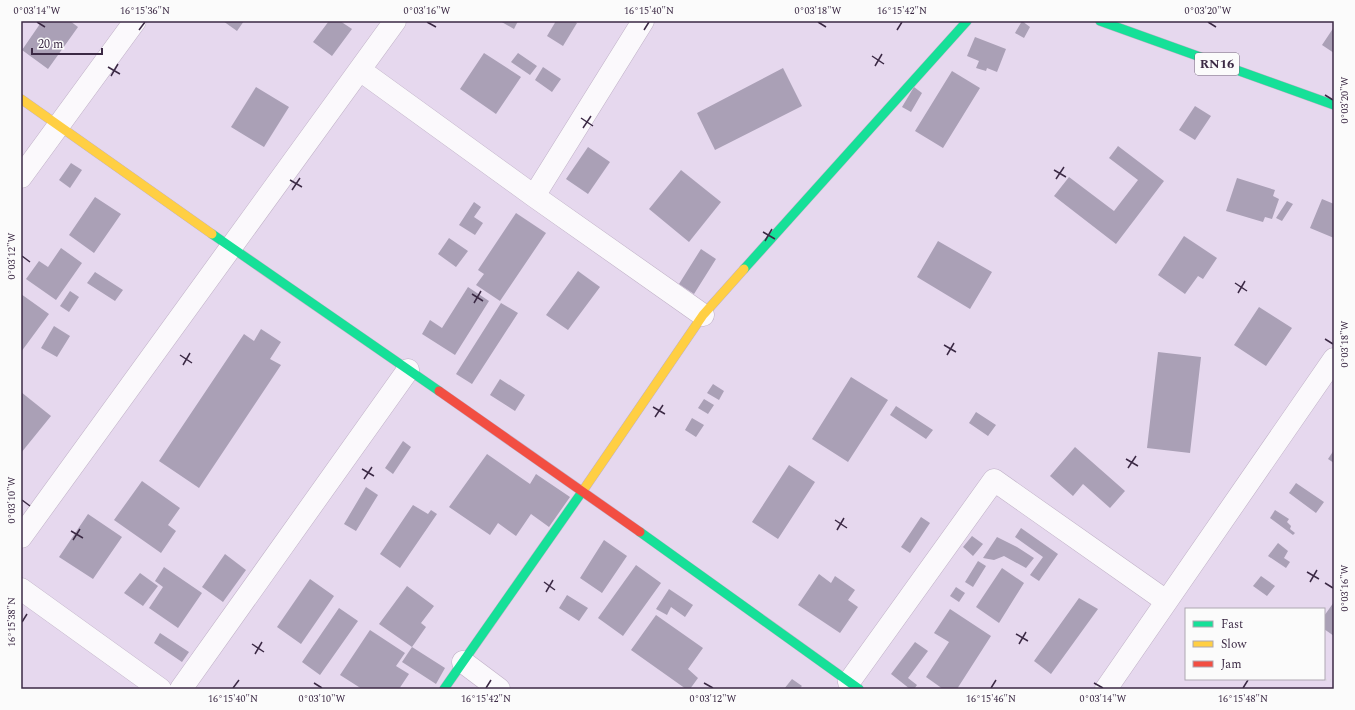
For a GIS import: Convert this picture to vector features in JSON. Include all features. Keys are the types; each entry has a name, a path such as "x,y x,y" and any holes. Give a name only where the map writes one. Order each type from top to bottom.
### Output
{"street":[{"path":"21,177 135,21"},
{"path":"21,537 395,21"},
{"path":"534,196 643,21"},
{"path":"444,689 583,491 703,315 967,21"},
{"name":"RN16","path":"1100,21 1334,105"},
{"path":"360,70 534,196 703,315"},
{"path":"21,99 231,247 583,491 854,685 994,480 1166,601"},
{"path":"1106,689 1334,359"},
{"path":"181,689 408,370"},
{"path":"21,589 160,689"},
{"path":"463,662 499,689"}],"building":[{"path":"42,21 70,21 78,27 48,69 22,50"},
{"path":"223,21 244,21 237,31"},
{"path":"329,21 340,21 352,29 332,56 313,42"},
{"path":"500,21 518,21 514,29"},
{"path":"556,21 574,21 577,23 563,46 547,36"},
{"path":"1022,21 1030,27 1024,38 1015,33"},
{"path":"1334,27 1334,53 1322,45"},
{"path":"975,37 1006,49 997,72 987,68 986,71 976,68 979,61 967,56"},
{"path":"484,53 521,77 496,114 460,89"},
{"path":"518,53 537,66 530,75 511,62"},
{"path":"543,67 561,79 552,92 535,80"},
{"path":"783,68 802,106 715,150 697,113"},
{"path":"952,71 980,88 943,148 915,131"},
{"path":"256,87 289,107 264,147 231,127"},
{"path":"914,87 922,93 911,112 902,107"},
{"path":"1195,106 1211,116 1195,140 1179,130"},
{"path":"1118,146 1164,181 1116,244 1054,196 1069,177 1114,211 1138,180 1109,158"},
{"path":"588,147 610,162 588,194 566,179"},
{"path":"71,163 82,170 70,188 59,180"},
{"path":"681,170 721,202 689,242 649,209"},
{"path":"1237,178 1275,190 1273,196 1279,199 1272,219 1265,217 1263,222 1226,211"},
{"path":"95,197 121,214 94,253 69,235"},
{"path":"1322,199 1334,204 1334,238 1310,228"},
{"path":"1287,201 1293,204 1282,221 1276,218"},
{"path":"474,202 481,207 474,217 483,223 475,235 459,225"},
{"path":"516,213 546,233 500,301 476,285 484,274 478,270"},
{"path":"1184,236 1217,258 1203,279 1198,276 1185,294 1158,275"},
{"path":"449,238 468,251 456,267 438,254"},
{"path":"938,241 992,272 970,309 917,277"},
{"path":"61,248 82,263 56,300 26,279 39,261 48,267"},
{"path":"701,249 716,259 694,294 679,284"},
{"path":"578,271 600,287 568,330 546,315"},
{"path":"95,272 123,290 115,301 87,283"},
{"path":"468,287 489,301 455,355 422,334 430,320 442,328"},
{"path":"70,291 79,297 69,312 60,306"},
{"path":"21,294 49,314 21,352"},
{"path":"501,303 518,313 472,384 456,374"},
{"path":"1259,307 1292,328 1266,366 1234,345"},
{"path":"54,326 70,336 57,357 41,348"},
{"path":"261,329 281,342 270,359 281,365 199,488 159,461 244,334 254,341"},
{"path":"1158,352 1201,357 1190,453 1147,448"},
{"path":"851,377 888,400 848,462 812,439"},
{"path":"500,379 525,395 515,411 490,395"},
{"path":"713,384 724,391 719,400 707,393"},
{"path":"21,392 51,416 21,453"},
{"path":"704,399 714,405 708,414 698,408"},
{"path":"896,406 933,430 926,439 890,415"},
{"path":"976,412 996,425 988,436 969,423"},
{"path":"692,418 704,425 696,437 685,430"},
{"path":"403,441 411,447 393,474 385,468"},
{"path":"1075,447 1125,491 1110,508 1083,484 1073,496 1050,476"},
{"path":"1334,450 1334,463 1328,459"},
{"path":"487,454 530,484 536,474 570,497 549,527 531,514 516,536 498,523 490,535 449,507"},
{"path":"789,465 815,482 778,539 752,522"},
{"path":"142,481 180,508 168,525 176,531 161,553 114,520"},
{"path":"1296,483 1324,502 1316,513 1289,493"},
{"path":"366,487 378,495 356,531 344,524"},
{"path":"413,505 428,514 431,510 437,514 400,568 380,554"},
{"path":"1275,510 1289,519 1287,522 1291,526 1290,529 1295,533 1293,535 1270,518"},
{"path":"88,514 122,537 93,579 59,557"},
{"path":"921,517 930,523 910,553 901,547"},
{"path":"1021,528 1058,554 1039,581 1030,575 1043,557 1015,537"},
{"path":"972,536 983,544 973,556 963,547"},
{"path":"997,537 1034,558 1026,568 1004,556 994,560 983,558"},
{"path":"604,540 627,556 602,593 580,578"},
{"path":"1278,543 1288,551 1284,558 1290,562 1286,568 1268,556"},
{"path":"225,554 246,570 223,602 202,587"},
{"path":"978,561 986,566 973,587 965,582"},
{"path":"636,565 661,583 623,636 598,618"},
{"path":"164,567 202,593 178,628 149,608 163,587 155,581"},
{"path":"1002,568 1024,583 999,623 976,607"},
{"path":"140,573 158,586 143,606 124,593"},
{"path":"819,574 831,583 835,576 855,590 848,600 858,607 840,633 798,605"},
{"path":"1261,576 1275,586 1267,596 1253,586"},
{"path":"310,579 334,596 301,644 277,627"},
{"path":"407,586 434,606 421,623 426,627 412,647 379,624"},
{"path":"956,587 965,593 959,602 950,596"},
{"path":"669,589 693,605 685,617 671,607 667,615 656,609"},
{"path":"567,595 588,608 579,621 559,608"},
{"path":"1079,598 1098,609 1051,674 1034,661"},
{"path":"1334,602 1334,636 1325,630 1325,615"},
{"path":"339,608 358,621 320,675 302,662"},
{"path":"950,609 991,636 957,689 943,689 926,677 949,642 934,633"},
{"path":"656,615 703,648 688,669 698,678 690,689 686,689 631,650"},
{"path":"370,630 405,653 396,666 409,674 399,689 362,689 340,675"},
{"path":"160,633 189,652 182,662 154,643"},
{"path":"915,642 928,651 908,678 917,685 914,689 910,689 891,674"},
{"path":"412,647 445,668 436,684 402,662"},
{"path":"792,679 802,686 799,689 784,689"}],"traffic: fast":[{"path":"744,269 967,21"},
{"path":"1100,21 1334,105"},
{"path":"212,234 439,391"},
{"path":"444,689 584,489"},
{"path":"640,532 859,689"}],"traffic: slow":[{"path":"21,99 212,234"},
{"path":"584,489 703,315 744,269"}],"traffic: jam":[{"path":"439,391 640,532"}]}
